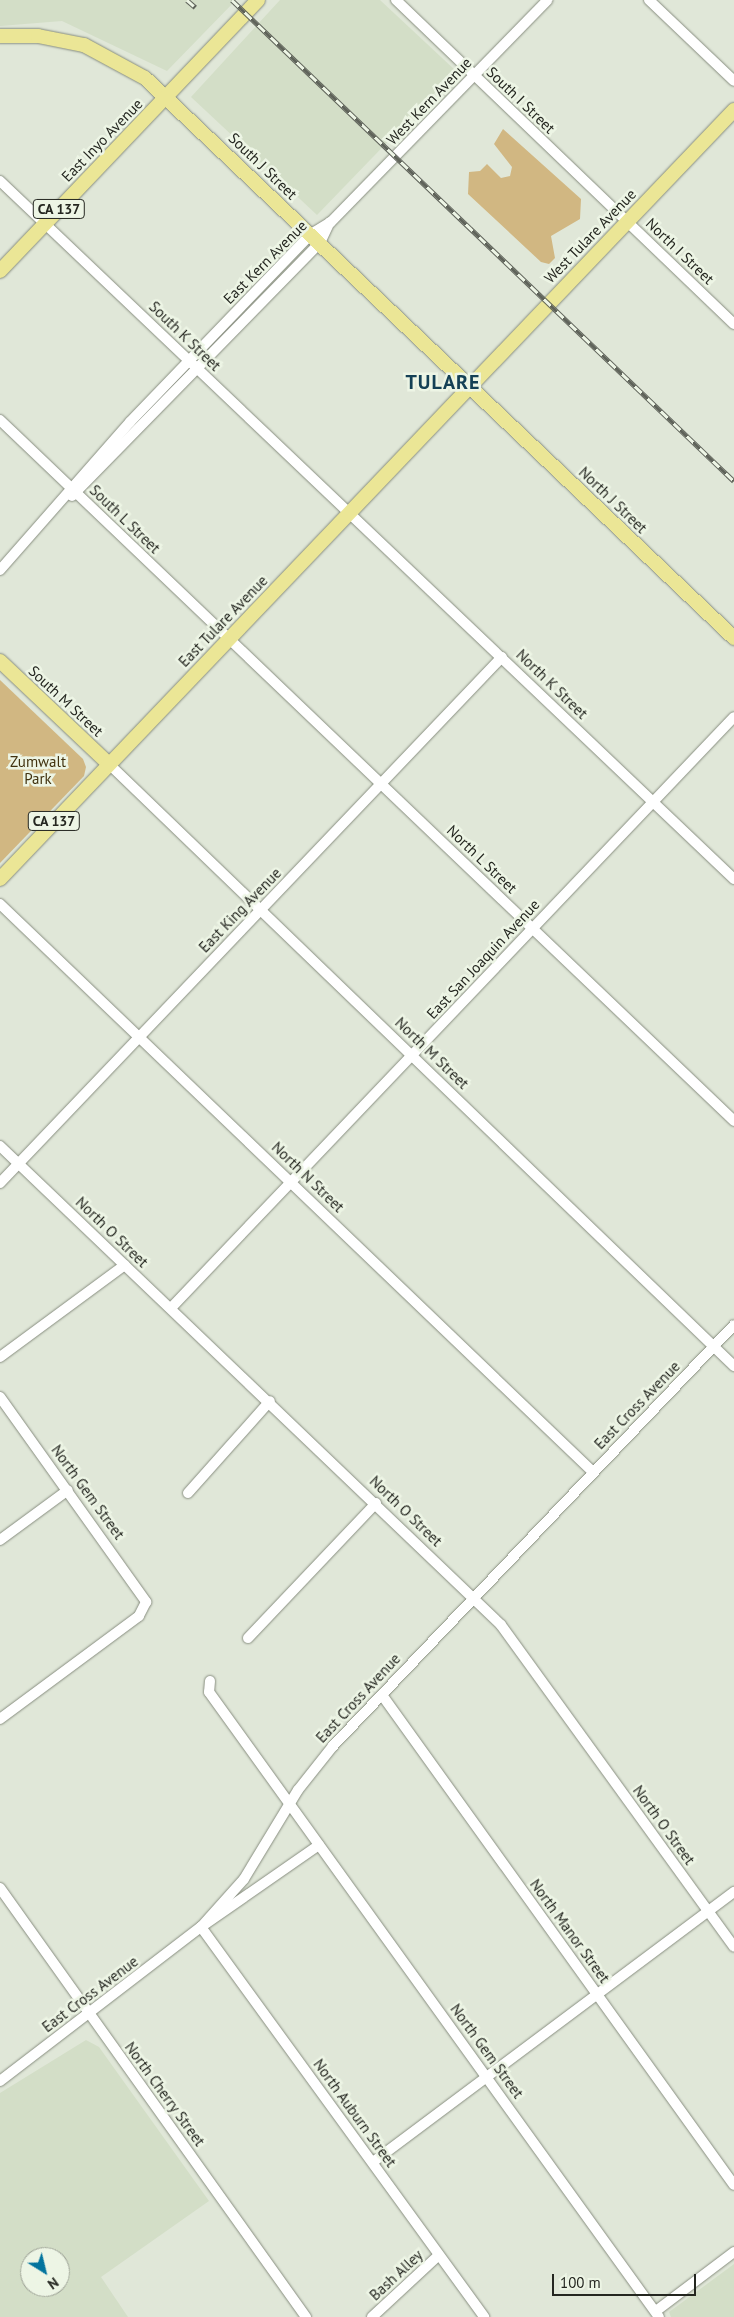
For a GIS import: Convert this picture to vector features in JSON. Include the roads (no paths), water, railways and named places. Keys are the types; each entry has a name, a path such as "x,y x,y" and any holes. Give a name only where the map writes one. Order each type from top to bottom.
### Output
{"main road":[{"name":"CA 137","path":"166,96 258,0"},
{"name":"South J Street","path":"0,36 38,36 84,45 123,63 166,96 470,386"},
{"name":"East Inyo Avenue","path":"0,270 166,96"},
{"name":"West Tulare Avenue","path":"470,386 734,110"},
{"name":"East Tulare Avenue","path":"0,879 470,386"},
{"name":"North J Street","path":"470,386 734,638"},
{"name":"South M Street","path":"0,661 109,764"}],"street":[{"name":"South I Street","path":"396,0 626,221"},
{"name":"West Kern Avenue","path":"330,222 548,0"},
{"path":"649,0 734,81"},
{"name":"South K Street","path":"0,181 348,513"},
{"name":"North I Street","path":"626,221 734,324"},
{"name":"East Kern Avenue","path":"0,570 67,498 78,494 198,369 330,222"},
{"name":"East Kern Avenue","path":"67,498 70,486 190,361 315,238"},
{"name":"South L Street","path":"0,420 229,640"},
{"name":"North K Street","path":"348,513 734,879"},
{"name":"North L Street","path":"229,640 533,928 734,1122"},
{"name":"East King Avenue","path":"0,1183 502,657"},
{"name":"East San Joaquin Avenue","path":"171,1308 734,717"},
{"name":"North M Street","path":"109,764 734,1366"},
{"name":"North N Street","path":"0,904 593,1472"},
{"name":"North O Street","path":"0,1146 474,1597 515,1642 734,1948"},
{"path":"0,1357 125,1264"},
{"name":"East Cross Avenue","path":"0,2081 201,1927 244,1879 290,1802 324,1756 734,1325"},
{"name":"North Gem Street","path":"0,1397 144,1596 145,1608 0,1719"},
{"path":"188,1493 270,1401"},
{"path":"0,1540 68,1490"},
{"path":"248,1638 376,1503"},
{"name":"North Gem Street","path":"210,1680 209,1692 658,2314"},
{"name":"North Manor Street","path":"382,1694 734,2185"},
{"path":"201,1927 320,1845"},
{"name":"North Cherry Street","path":"0,1888 306,2317"},
{"path":"373,2162 709,1913 734,1892"},
{"name":"North Auburn Street","path":"201,1927 484,2317"},
{"path":"658,2314 734,2252"},
{"name":"Bash Alley","path":"372,2317 439,2254"}],"railway":[{"path":"187,0 195,7"},
{"path":"232,0 734,481"}],"district":[{"name":"TULARE","path":"443,382"}],"park label":[{"name":"Zumwalt Park","path":"38,770"}]}
